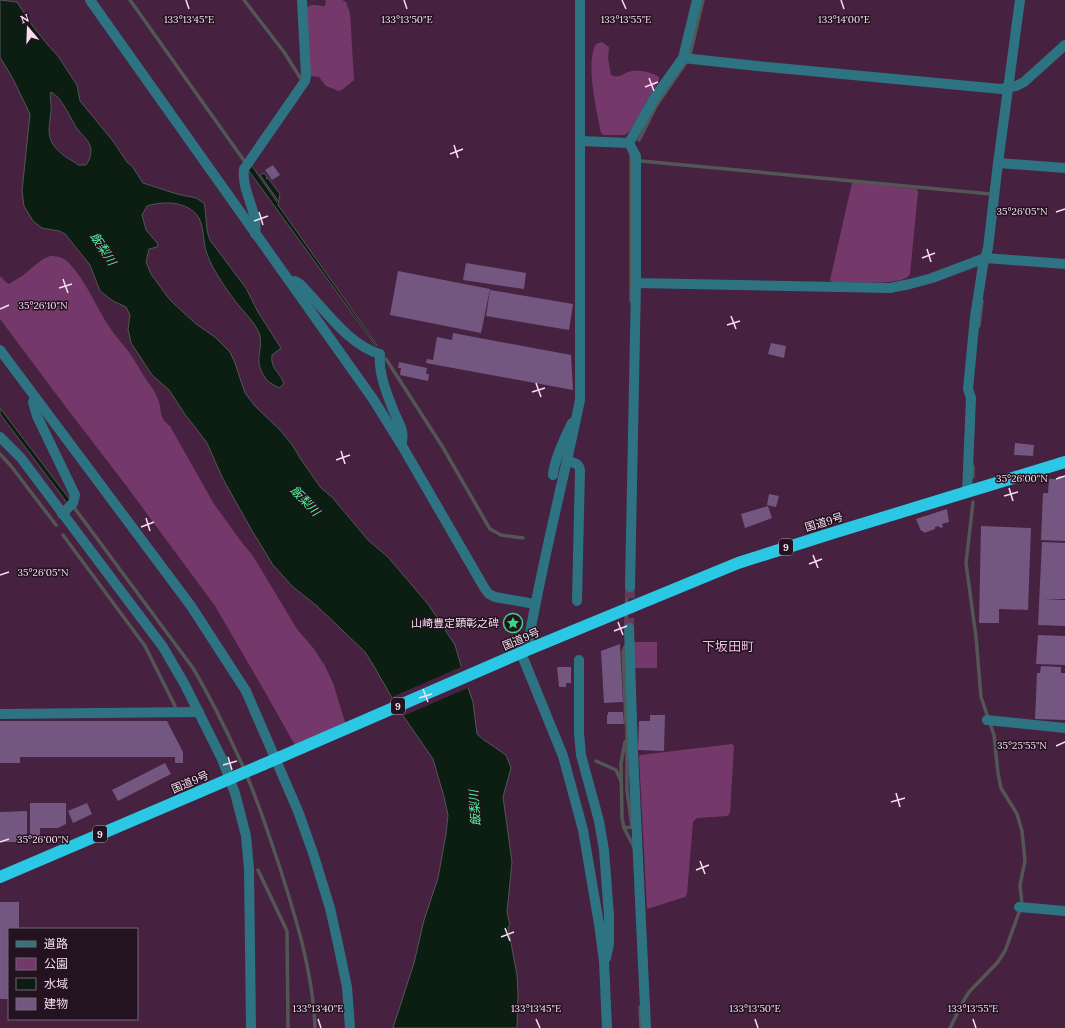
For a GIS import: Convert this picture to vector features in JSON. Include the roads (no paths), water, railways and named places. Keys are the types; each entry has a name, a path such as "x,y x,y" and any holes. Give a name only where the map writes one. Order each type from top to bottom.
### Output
{"highway":[{"name":"国道9号","path":"0,877 521,653 738,563 1065,462"}],"street":[{"path":"90,0 373,399 402,444 485,589 489,594 495,597 534,604"},
{"path":"256,234 256,224 246,185 244,169 305,81 302,0"},
{"path":"580,0 580,400 568,461 521,653 562,756 575,801 591,872 604,961 607,1028"},
{"path":"630,143 655,96 683,58 686,51 697,0"},
{"path":"966,492 971,398 968,389 975,317 982,265 986,258 988,248 1020,0"},
{"path":"683,58 1001,89 1009,88 1024,82 1065,45"},
{"path":"580,140 630,143"},
{"path":"630,143 636,156 636,283 630,587"},
{"path":"998,164 1065,168"},
{"path":"636,283 890,288 932,278 986,258 1065,264"},
{"path":"291,282 296,281 300,284 359,344 372,352 380,354 382,374 403,433 402,444"},
{"path":"0,350 191,606 246,691 278,757 305,829 330,908 347,987 350,1028"},
{"path":"36,398 33,402 37,416 75,495 73,502 62,514"},
{"path":"553,475 553,468 566,434 578,410"},
{"path":"0,437 21,458 163,647 174,664 222,759 234,793 246,836 250,869 251,1028"},
{"path":"568,461 576,463 580,467 577,601"},
{"path":"629,628 633,752 646,1028"},
{"path":"579,660 579,733 581,754 599,821 604,850 609,916 609,944 604,961"},
{"path":"0,714 199,712"},
{"path":"989,720 1065,728"},
{"path":"1021,907 1065,911"}],"water":[{"name":"飯梨川","path":"0,0 17,2 32,25 58,56 77,85 80,101 113,141 143,183 177,194 196,198 204,203 207,231 210,240 246,288 258,312 281,348 272,355 272,360 274,368 283,380 284,384 279,388 269,382 262,373 259,363 261,341 259,333 253,322 239,306 217,274 205,249 201,222 196,214 186,207 173,203 153,204 147,206 142,215 146,230 158,244 157,247 149,249 146,262 151,274 170,300 196,324 215,337 230,352 245,393 255,406 281,431 293,446 321,488 332,497 368,540 388,557 428,604 455,645 464,676 396,705 365,652 317,606 293,587 273,565 222,477 207,443 186,416 169,390 152,375 131,343 128,329 130,315 126,307 113,301 100,291 90,265 65,234 59,231 42,228 33,221 24,206 22,191 30,114 13,79 0,57","holes":["51,92 63,104 78,130 89,144 91,154 86,165 78,165 64,156 53,144 49,134"]},
{"path":"252,166 277,202 277,199 260,175 264,173 267,177 266,178 268,178 280,194 278,205 377,345 376,346 249,171 247,167"},
{"path":"0,408 71,501 68,504 0,414"},
{"name":"飯梨川","path":"465,679 473,702 477,734 506,755 511,768 503,797 512,862 507,912 510,925 508,927 517,975 517,1028 393,1028 414,963 424,920 438,878 448,815 433,759 397,707"}],"waterway":[{"path":"130,0 245,162"},
{"path":"244,0 284,52 301,79"},
{"path":"690,55 703,0"},
{"path":"639,140 656,106 687,61"},
{"path":"631,153 631,301"},
{"path":"641,161 991,194"},
{"path":"979,326 982,301"},
{"path":"386,359 442,446 490,529 501,535 523,538"},
{"path":"0,454 11,466 56,525"},
{"path":"973,466 973,477"},
{"path":"950,1028 969,992 997,963 1005,951 1022,904 1020,885 1025,861 1022,831 1017,814 1001,788 994,735 981,697 976,637 966,563 973,502"},
{"path":"73,506 193,668 235,748 261,812 292,905 303,945 311,986 315,1028"},
{"path":"63,535 145,646 175,706"},
{"path":"626,627 627,587"},
{"path":"625,647 623,652 626,724"},
{"path":"624,828 632,827 627,790 627,721"},
{"path":"625,742 621,763 622,818 624,828 634,847"},
{"path":"596,761 616,770 621,781"},
{"path":"258,870 287,931 288,1028"},
{"path":"640,1007 641,1028"}],"tunnel":[{"path":"629,628 630,587"}],"place":[{"name":"山崎豊定顕彰之碑","path":"513,623"}],"district":[{"name":"下坂田町","path":"728,646"}]}
